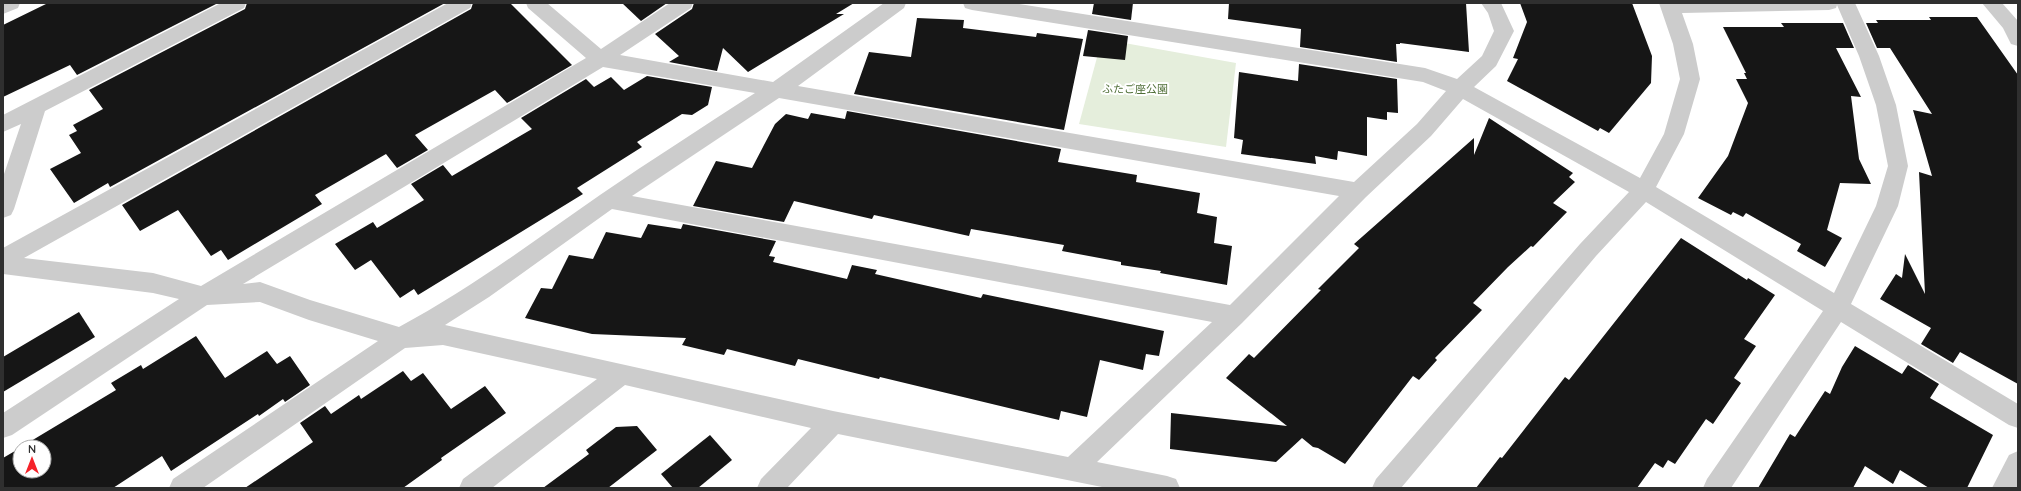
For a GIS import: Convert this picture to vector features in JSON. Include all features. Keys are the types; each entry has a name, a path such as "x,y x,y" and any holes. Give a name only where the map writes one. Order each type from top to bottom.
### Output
{"street":[{"path":"3,7 11,3"},
{"path":"3,124 238,3"},
{"path":"3,259 463,3"},
{"path":"535,3 600,59 1358,191"},
{"path":"3,427 203,296 600,59 684,3"},
{"path":"182,488 402,338 443,315 475,294 609,200 797,77 896,3"},
{"path":"972,3 1425,75 1460,88 1644,190 2018,417"},
{"path":"1072,469 1234,316 1358,191 1424,130 1460,88 1489,61 1504,31 1496,10 1490,3"},
{"path":"1385,488 1588,250 1644,190 1674,134 1690,79 1683,44 1670,5 1829,3"},
{"path":"1716,488 1838,308 1887,206 1898,166 1886,105 1869,56 1846,3"},
{"path":"1991,3 2010,24 2018,39"},
{"path":"3,209 36,108"},
{"path":"609,200 1234,316"},
{"path":"3,265 153,283 203,296 260,292 309,310 402,338 443,335 833,422 1167,488"},
{"path":"472,488 622,374"},
{"path":"770,488 833,422"},
{"path":"2005,488 2018,463"}],"green space":[{"name":"ふたご座公園","path":"1102,39 1236,63 1226,147 1079,124"}],"building":[{"path":"48,3 218,3 77,75 70,65 3,97 3,25"},
{"path":"247,3 445,3 110,187 108,183 74,203 50,169 81,153 69,135 77,131 73,125 103,109 89,90 245,9"},
{"path":"473,3 510,3 572,65 507,103 495,90 415,135 428,150 397,168 386,154 315,195 322,204 228,260 221,250 211,256 178,210 140,231 122,205 471,9"},
{"path":"622,3 667,3 641,21"},
{"path":"694,3 854,3 836,14 844,14 748,72 723,48 717,71 669,62 679,56 655,34 692,9"},
{"path":"1094,3 1133,3 1131,20 1092,14"},
{"path":"1229,3 1466,3 1469,52 1400,43 1396,44 1397,62 1300,47 1301,29 1228,19"},
{"path":"1520,3 1632,3 1652,56 1651,83 1609,133 1600,128 1598,131 1507,81 1518,59 1513,58 1527,22"},
{"path":"1929,17 1977,17 2018,75 2018,384 1960,352 1953,363 1921,344 1931,328 1880,299 1896,274 1902,278 1905,254 1925,294 1919,172 1932,176 1913,110 1932,114 1890,48 1877,48 1866,23 1878,23 1876,20 1931,20"},
{"path":"917,18 964,20 963,28 1036,37 1037,33 1083,39 1064,130 854,94 869,52 911,57"},
{"path":"1781,23 1843,23 1854,48 1836,48 1861,97 1851,96 1859,159 1871,184 1840,183 1827,230 1842,238 1825,267 1797,251 1801,244 1746,213 1743,217 1733,212 1731,215 1698,198 1728,156 1748,103 1736,79 1747,79 1744,73 1746,73 1723,27 1784,27"},
{"path":"1088,30 1128,36 1125,60 1083,56"},
{"path":"1299,64 1397,79 1398,113 1387,112 1387,120 1367,117 1367,156 1338,151 1337,160 1315,156 1316,164 1241,154 1243,140 1234,138 1239,72 1298,81"},
{"path":"647,76 712,87 708,105 692,115 682,114 637,142 642,147 577,188 583,194 418,295 414,289 400,298 371,260 355,270 335,244 373,222 377,228 424,200 411,184 443,165 452,176 532,129 521,118 586,79 594,87 611,77 624,90"},
{"path":"847,111 1061,149 1058,162 1137,175 1136,182 1200,193 1197,213 1217,217 1214,243 1232,246 1227,285 1160,273 1161,271 1121,265 1121,262 1062,251 1064,245 971,229 969,236 874,215 872,219 794,201 784,222 693,206 716,161 752,168 775,124 786,114 808,119 811,113 845,119"},
{"path":"1489,118 1573,173 1569,177 1575,182 1553,203 1567,212 1533,247 1531,246 1508,267 1473,303 1482,310 1435,358 1437,360 1419,380 1413,376 1345,464 1318,448 1313,447 1302,438 1276,462 1170,449 1171,413 1287,426 1226,378 1249,354 1254,358 1321,290 1318,289 1359,248 1354,244 1474,138 1474,155"},
{"path":"648,224 681,229 683,224 776,241 769,256 775,257 773,262 847,279 852,265 877,270 875,274 981,298 983,294 1164,331 1159,356 1146,354 1143,370 1100,360 1087,417 1061,411 1059,420 798,359 795,366 727,349 724,355 682,345 686,338 592,334 525,318 541,288 552,289 569,255 593,259 606,232 641,238"},
{"path":"1681,238 1747,280 1748,278 1775,295 1744,339 1756,346 1734,378 1741,383 1713,424 1706,419 1675,464 1668,460 1663,468 1655,463 1637,488 1476,488 1500,457 1502,458 1565,377 1569,380"},
{"path":"79,312 95,337 3,392 3,357"},
{"path":"196,336 225,378 267,351 277,364 290,356 310,385 285,402 283,399 259,416 258,414 171,471 162,456 113,488 3,488 3,458 12,453 12,479 52,479 52,439 34,439 116,390 111,383 141,365 143,369"},
{"path":"1855,346 1902,374 1908,365 1939,384 1930,398 1993,435 1967,488 1929,488 1900,470 1893,484 1865,466 1853,488 1758,488 1790,434 1795,437 1825,391 1830,394 1842,367"},
{"path":"403,371 411,381 423,373 451,409 485,386 506,413 441,458 442,460 403,488 245,488 313,442 300,423 325,406 331,414 359,395 361,399"},
{"path":"637,426 657,450 608,488 543,488 589,454 586,450 616,427"},
{"path":"710,435 732,460 698,488 673,488 661,474"}]}
